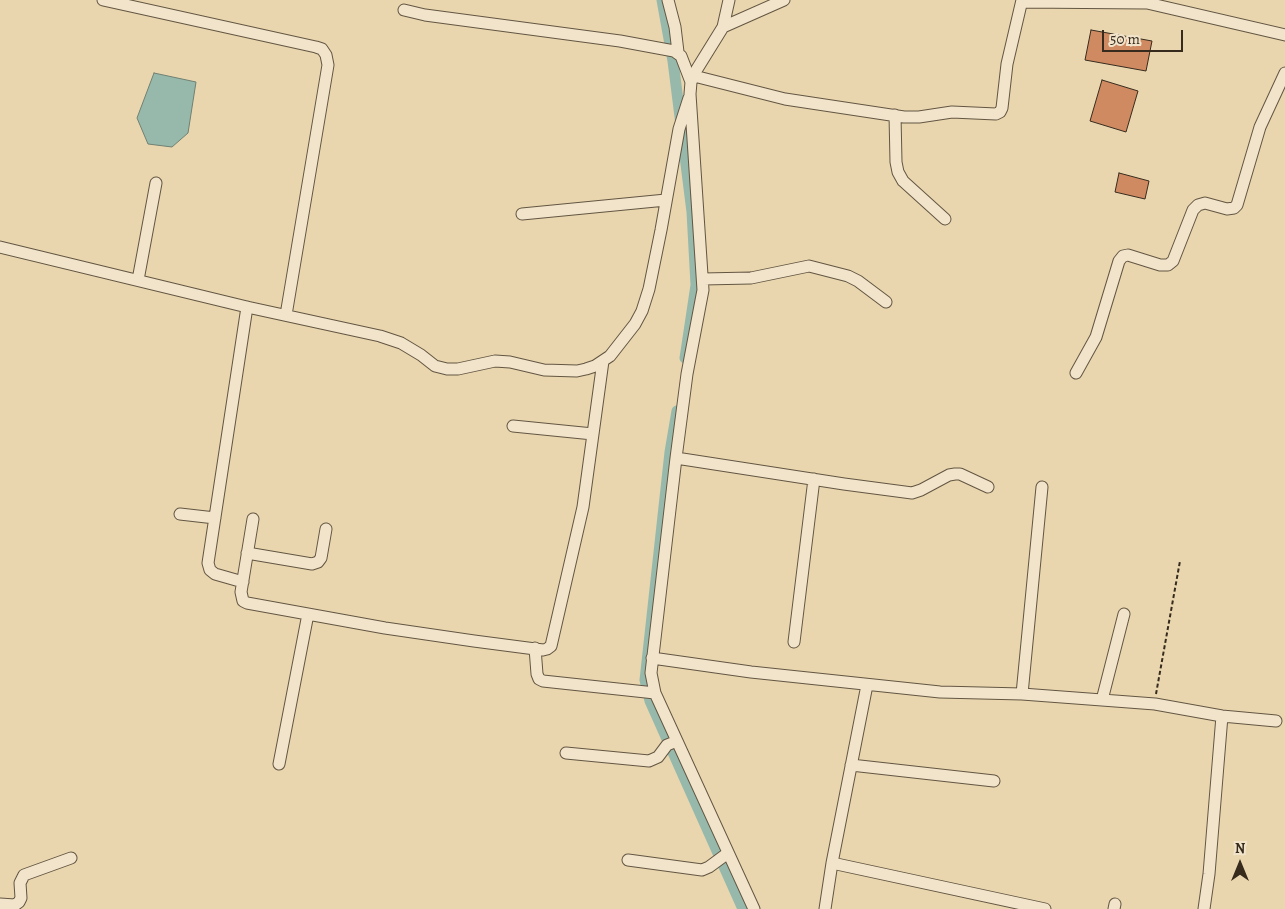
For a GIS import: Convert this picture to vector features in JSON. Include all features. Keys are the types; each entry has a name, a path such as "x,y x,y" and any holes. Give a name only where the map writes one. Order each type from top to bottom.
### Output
{"street":[{"path":"103,0 316,47 322,49 326,55 328,65 286,315"},
{"path":"668,0 675,27 673,51"},
{"path":"0,247 391,339 421,355 435,366 447,369 458,369 495,361 510,362 544,370 577,371 595,366 610,356 635,324 642,311 649,289 679,129 693,79 723,27 729,0"},
{"path":"723,27 784,0"},
{"path":"693,79 785,99 895,115 920,117 940,113 996,114 1002,108 1007,64 1022,1 1147,3 1285,35"},
{"path":"404,10 425,15 620,41 673,51 681,56 693,79"},
{"path":"1076,373 1096,337 1116,269 1122,256 1128,255 1160,265 1168,264 1173,261 1193,210 1198,205 1205,203 1227,209 1238,205 1260,127 1285,73"},
{"path":"690,94 703,290 687,374 652,658 650,693 723,857 754,909"},
{"path":"895,115 898,172 903,181 945,219"},
{"path":"138,280 156,183"},
{"path":"522,214 666,200"},
{"path":"703,279 751,278 809,266 858,280 886,302"},
{"path":"243,582 215,574 210,570 208,563 247,306"},
{"path":"253,519 241,597 247,603 394,629 543,650 551,646 583,507 603,361"},
{"path":"513,426 593,434"},
{"path":"676,458 912,493 949,475 955,474 960,474 988,487"},
{"path":"794,642 814,479"},
{"path":"1022,694 1042,487"},
{"path":"180,514 215,518"},
{"path":"247,553 312,564 318,562 321,558 326,529"},
{"path":"279,764 308,614"},
{"path":"1102,700 1124,614"},
{"path":"535,648 537,674 543,681 650,693"},
{"path":"652,658 867,685 940,692 1022,694 1155,704 1222,716 1276,721"},
{"path":"825,909 832,863 867,685"},
{"path":"1204,909 1209,874 1222,716"},
{"path":"566,753 649,761 655,760 672,742"},
{"path":"851,765 994,781"},
{"path":"628,860 702,870 723,857"},
{"path":"0,904 15,905 19,902 21,898 20,883 24,875 71,858"},
{"path":"832,863 1045,909"}],"path":[{"path":"1155,704 1162,653 1180,561"}],"shaded area":[{"path":"154,73 196,82 188,133 172,147 148,144 137,118"}],"building":[{"path":"1091,30 1152,41 1146,71 1085,60"},
{"path":"1102,80 1138,91 1126,132 1090,121"},
{"path":"1119,173 1149,181 1145,199 1115,192"}],"waterway":[{"path":"662,0 673,61 692,212 696,285 685,358"},
{"path":"677,411 670,452 645,680 650,701 743,909"}]}
